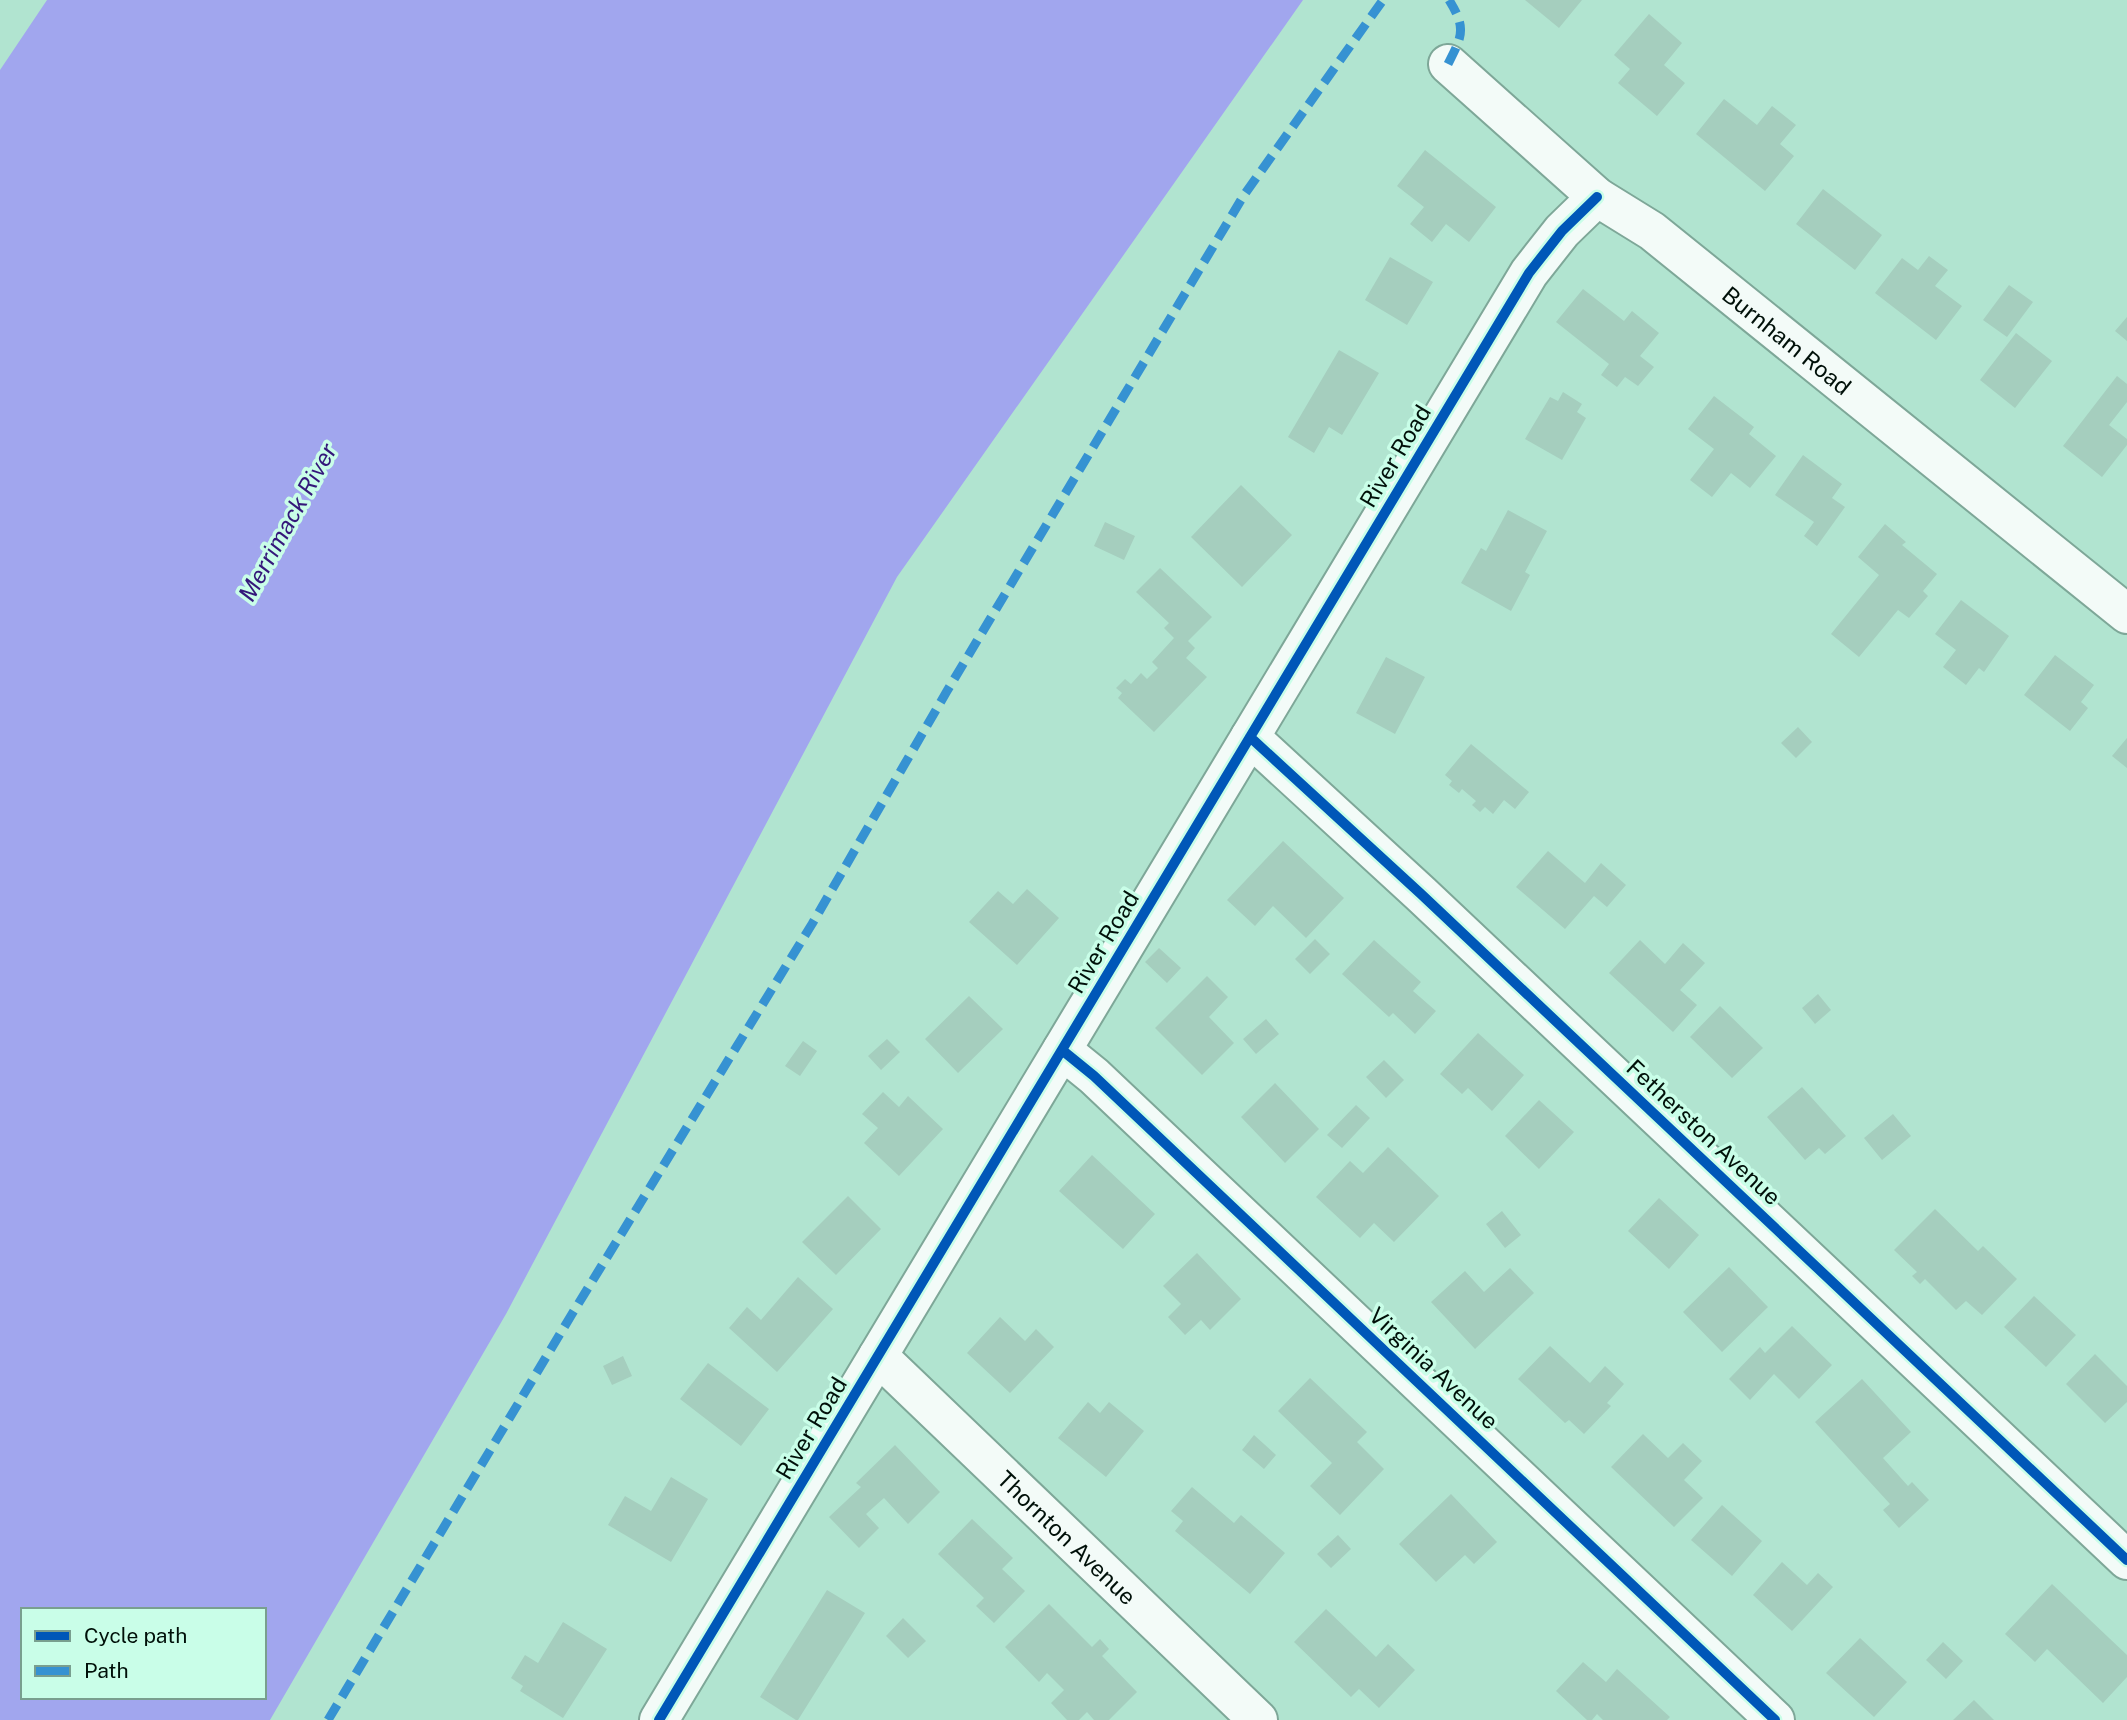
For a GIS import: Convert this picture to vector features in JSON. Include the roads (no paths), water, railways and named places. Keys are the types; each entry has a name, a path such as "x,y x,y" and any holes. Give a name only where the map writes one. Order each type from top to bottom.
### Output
{"street":[{"name":"Burnham Road","path":"1448,64 1597,197 1652,231 2127,614"},
{"name":"River Road","path":"659,1720 1529,272 1562,231 1597,197"},
{"name":"Fetherston Avenue","path":"1250,737 1421,894 2127,1560"},
{"name":"Virginia Avenue","path":"1062,1050 1094,1076 1775,1720"},
{"name":"Thornton Avenue","path":"878,1356 1258,1720"}],"water":[{"name":"Merrimack River","path":"47,0 1303,0 897,577 506,1314 270,1720 0,1720 0,70"}]}
